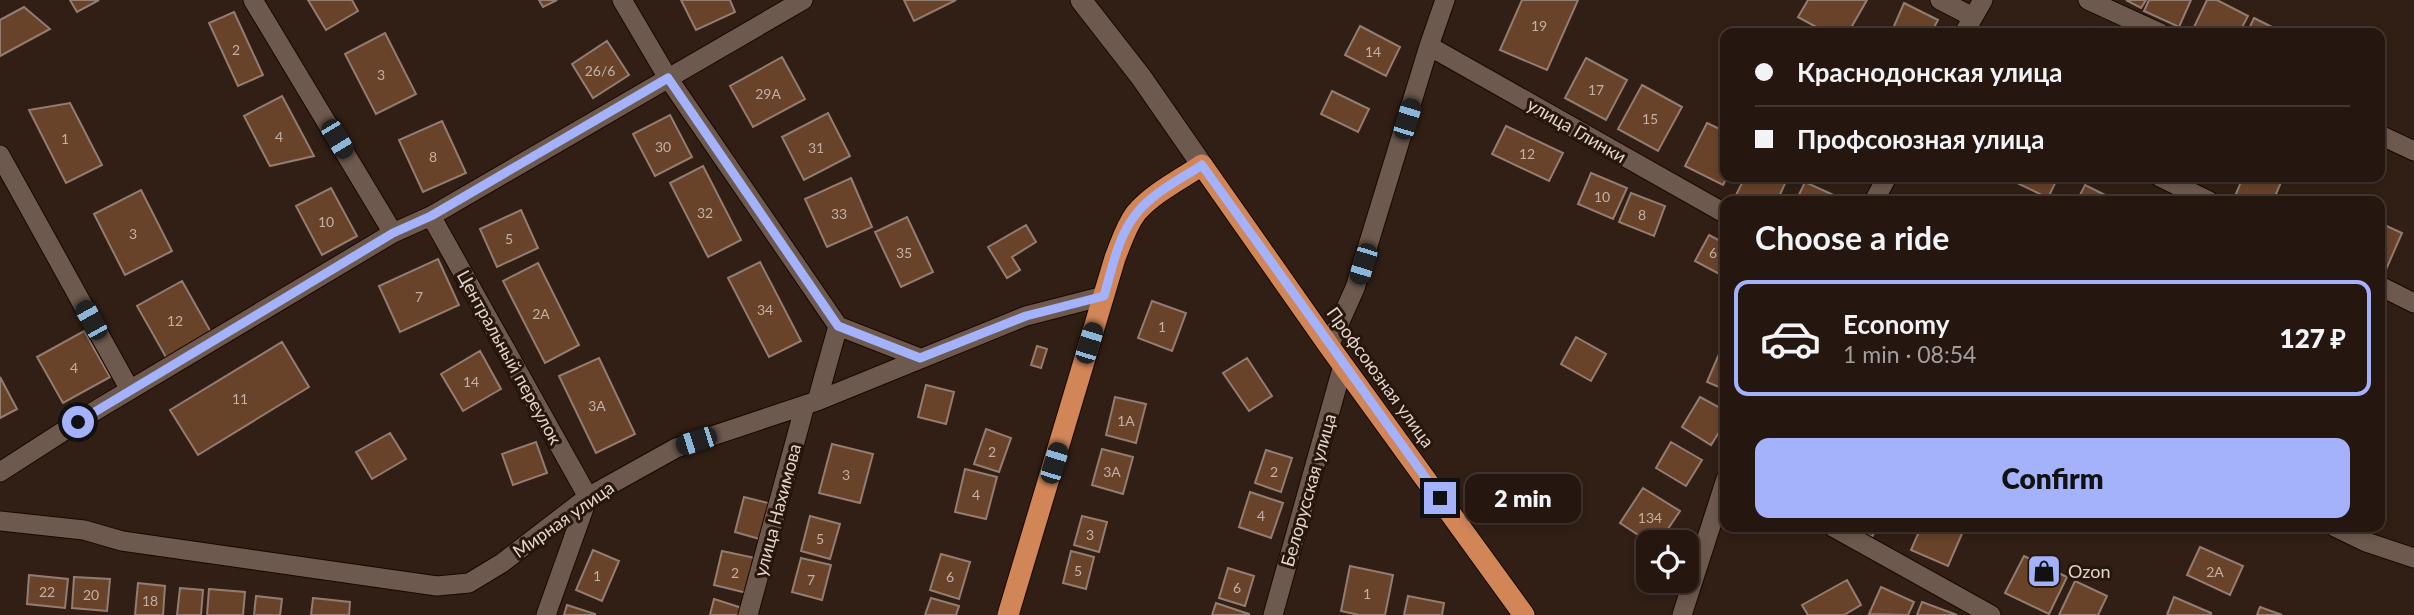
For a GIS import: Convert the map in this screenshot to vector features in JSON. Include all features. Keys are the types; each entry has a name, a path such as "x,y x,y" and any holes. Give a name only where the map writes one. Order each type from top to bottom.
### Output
{"highway":[{"path":"1008,615 1115,258 1136,214 1151,200 1202,165"},
{"name":"Профсоюзная улица","path":"1202,165 1524,615"}],"street":[{"path":"253,0 393,233"},
{"path":"622,0 668,78 838,326 920,358"},
{"path":"0,472 130,390 393,233 431,216 803,0"},
{"path":"1082,0 1141,77 1202,165"},
{"path":"1329,346 1355,288 1445,0"},
{"path":"1940,0 1973,17"},
{"path":"2088,0 2149,28"},
{"name":"улица Глинки","path":"1429,46 1720,211"},
{"path":"2385,137 2414,151"},
{"path":"0,155 130,390"},
{"path":"2170,182 2199,196"},
{"name":"Центральный переулок","path":"431,216 589,497"},
{"path":"2385,288 2414,303"},
{"name":"Мирная улица","path":"0,520 84,530 122,541 437,586 469,583 502,563 589,497 676,447 811,403 1026,316 1104,296"},
{"name":"улица Нахимова","path":"748,615 811,403 838,326"},
{"name":"Белорусская улица","path":"1273,615 1343,365"},
{"path":"546,615 589,497"},
{"path":"1682,615 1720,498"},
{"path":"1842,532 1991,615"},
{"path":"2345,532 2414,558"}],"building":[{"path":"70,0 99,0 77,12"},
{"path":"308,0 352,0 358,11 326,30"},
{"path":"539,0 557,0 543,7"},
{"path":"681,0 730,0 735,12 696,30"},
{"path":"904,0 956,0 914,21"},
{"path":"1522,0 1578,0 1547,70 1500,50"},
{"path":"1808,0 1867,0 1851,28 1818,28 1798,17"},
{"path":"2126,0 2146,0 2141,8"},
{"path":"2149,0 2191,0 2179,27 2144,11"},
{"path":"2207,0 2217,0 2248,16 2242,28 2194,27"},
{"path":"1904,3 1938,20 1934,28 1893,28"},
{"path":"24,7 50,29 0,56 0,20"},
{"path":"234,12 263,75 238,86 209,23"},
{"path":"2254,18 2274,28 2249,28"},
{"path":"1360,26 1400,47 1386,76 1345,55"},
{"path":"385,33 416,94 376,114 345,54"},
{"path":"607,41 629,75 593,98 572,64"},
{"path":"782,57 805,99 753,127 730,86"},
{"path":"1586,58 1627,80 1606,120 1565,98"},
{"path":"1642,85 1682,107 1658,151 1618,129"},
{"path":"1332,91 1369,109 1358,132 1321,114"},
{"path":"282,96 314,156 270,166 244,116"},
{"path":"70,103 102,165 66,183 29,110"},
{"path":"828,113 850,156 804,180 782,137"},
{"path":"670,115 692,157 655,176 633,134"},
{"path":"442,121 466,173 423,192 399,140"},
{"path":"1707,123 1720,129 1720,182 1724,182 1723,185 1685,166"},
{"path":"1506,126 1563,153 1549,181 1492,154"},
{"path":"703,166 741,240 708,257 670,183"},
{"path":"1591,173 1627,188 1613,219 1578,204"},
{"path":"851,178 872,227 827,247 805,199"},
{"path":"1742,182 1786,182 1779,196 1736,196"},
{"path":"1805,182 1836,196 1798,196"},
{"path":"2015,182 2056,182 2049,196"},
{"path":"2241,182 2281,182 2275,196 2235,196"},
{"path":"2085,185 2107,196 2080,196"},
{"path":"331,188 357,236 322,255 296,206"},
{"path":"141,190 172,251 125,275 94,214"},
{"path":"1631,193 1665,206 1654,236 1619,222"},
{"path":"521,210 538,248 497,267 480,229"},
{"path":"907,217 933,272 901,287 875,232"},
{"path":"1026,225 1036,242 1012,257 1020,270 1007,278 988,247"},
{"path":"2385,225 2402,233 2385,272"},
{"path":"1709,235 1720,241 1720,274 1695,261"},
{"path":"438,259 459,305 400,332 379,286"},
{"path":"760,262 801,341 769,357 728,278"},
{"path":"538,263 579,345 545,363 503,281"},
{"path":"182,281 212,334 167,359 137,306"},
{"path":"1152,301 1186,313 1172,351 1138,338"},
{"path":"84,331 110,377 63,403 37,357"},
{"path":"1576,337 1606,354 1591,381 1561,364"},
{"path":"282,342 309,387 198,455 170,410"},
{"path":"1037,346 1047,349 1041,368 1031,365"},
{"path":"480,351 501,389 463,411 441,374"},
{"path":"1720,352 1720,387 1707,382"},
{"path":"599,358 635,434 596,453 559,376"},
{"path":"1247,358 1272,396 1249,411 1223,373"},
{"path":"0,377 17,409 0,418"},
{"path":"926,385 954,392 946,424 918,417"},
{"path":"1115,397 1146,404 1136,443 1106,435"},
{"path":"1700,397 1720,408 1720,431 1711,445 1682,427"},
{"path":"986,429 1011,438 999,472 974,464"},
{"path":"390,433 406,459 372,479 356,452"},
{"path":"536,442 547,473 513,485 502,454"},
{"path":"1671,442 1702,460 1686,486 1656,468"},
{"path":"832,444 873,454 860,503 819,493"},
{"path":"1102,449 1133,457 1123,494 1092,485"},
{"path":"1266,450 1292,458 1281,492 1255,483"},
{"path":"965,469 997,477 986,519 955,512"},
{"path":"1643,488 1680,511 1667,530 1636,530 1636,533 1620,523"},
{"path":"1250,492 1283,503 1271,538 1239,527"},
{"path":"744,497 772,504 763,540 735,532"},
{"path":"810,516 840,524 830,559 801,551"},
{"path":"1082,516 1107,522 1099,552 1074,545"},
{"path":"1861,532 1874,532 1872,537"},
{"path":"1919,532 1963,532 1948,566 1911,550"},
{"path":"2200,547 2243,566 2230,595 2187,575"},
{"path":"593,550 619,561 602,601 576,590"},
{"path":"722,551 755,558 747,593 714,585"},
{"path":"1071,551 1094,557 1086,589 1063,583"},
{"path":"941,554 970,562 959,599 930,590"},
{"path":"2024,556 2067,577 2049,614 2005,593"},
{"path":"801,558 831,565 822,600 792,592"},
{"path":"1350,566 1393,575 1385,615 1359,615 1341,611"},
{"path":"1228,568 1254,576 1245,606 1219,598"},
{"path":"29,575 68,579 65,608 27,604"},
{"path":"74,577 110,579 107,611 72,608"},
{"path":"1847,580 1861,605 1844,615 1808,615 1802,605"},
{"path":"2075,581 2107,596 2098,615 2059,615"},
{"path":"138,583 165,586 163,615 135,615"},
{"path":"1881,587 1914,602 1908,615 1869,614"},
{"path":"180,588 203,590 201,615 177,615"},
{"path":"209,589 245,592 243,615 207,615"},
{"path":"256,596 282,599 280,615 254,615"},
{"path":"1408,596 1444,603 1442,615 1404,615"},
{"path":"2174,597 2211,613 2211,615 2167,615"},
{"path":"313,598 350,602 349,615 311,615"},
{"path":"931,598 959,606 956,615 925,615"},
{"path":"714,599 742,608 740,615 710,615"},
{"path":"1922,602 1957,615 1917,615"},
{"path":"1216,603 1249,614 1249,615 1212,615"},
{"path":"567,605 595,614 595,615 564,615"},
{"path":"2260,607 2282,615 2257,615"}],"place":[{"name":"Ozon","path":"2044,571"}],"route":[{"path":"78,422 393,233 431,216 668,78 838,326 920,358 1026,316 1104,296 1115,258 1136,214 1151,200 1202,165 1440,498"}]}
